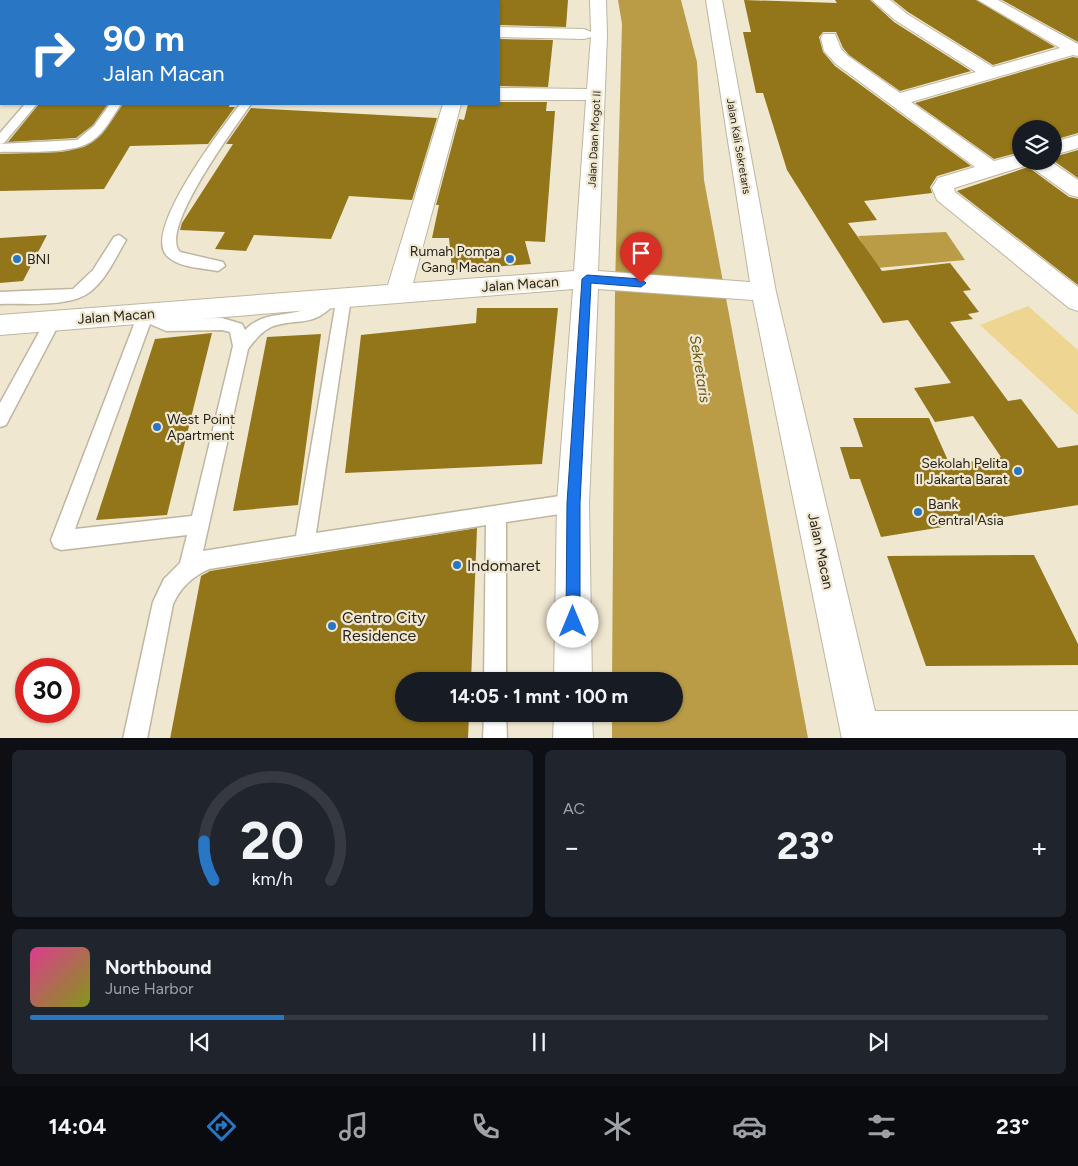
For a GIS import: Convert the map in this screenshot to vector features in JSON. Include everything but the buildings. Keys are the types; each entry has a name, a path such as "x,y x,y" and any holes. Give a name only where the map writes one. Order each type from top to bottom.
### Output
{"street":[{"name":"Jalan Daan Mogot II","path":"595,280 598,0"},
{"name":"Jalan Kali Sekretaris","path":"714,0 759,292"},
{"path":"880,0 901,18 991,73"},
{"path":"986,0 1077,50"},
{"path":"500,32 584,34"},
{"path":"829,38 833,51 842,60 991,169"},
{"path":"897,100 1077,50"},
{"path":"500,94 596,95"},
{"path":"398,294 452,105"},
{"path":"1062,146 1078,141"},
{"path":"1012,163 946,183 943,188 945,195 1078,302"},
{"path":"1049,170 1078,190"},
{"path":"573,672 573,503 595,280"},
{"name":"Jalan Macan","path":"0,325 337,298 595,280 759,292 861,735"},
{"path":"573,722 573,738"},
{"path":"861,735 1078,730"}],"lane":[{"path":"0,140 30,105"},
{"path":"0,148 84,142 94,136 114,105"},
{"path":"218,266 176,257 169,250 167,239 189,186 244,105"},
{"path":"0,298 70,296 78,294 87,288 119,240"},
{"path":"241,346 256,329 271,322 306,317 337,298"},
{"path":"304,545 337,298"},
{"path":"148,313 152,318 166,325 222,324 237,328 241,346 189,567"},
{"path":"148,313 61,540 199,524"},
{"path":"0,420 53,320"},
{"path":"135,738 163,602 172,582 189,567 208,559 573,503"},
{"path":"495,672 496,514"},
{"path":"495,722 495,738"}],"shaded area":[{"path":"1028,306 1078,350 1078,415 980,325"}],"water":[{"name":"Sekretaris","path":"618,0 681,0 697,62 704,180 808,738 612,738 612,722 683,722 683,672 612,672 615,286 622,24"},
{"path":"946,232 965,260 877,268 858,236"}],"place":[{"name":"BNI","path":"17,259"},
{"name":"Rumah Pompa Gang Macan","path":"510,259"},
{"name":"West Point Apartment","path":"157,427"},
{"name":"Sekolah Pelita II Jakarta Barat","path":"1018,471"},
{"name":"Bank Central Asia","path":"918,512"},
{"name":"Indomaret","path":"457,565"},
{"name":"Centro City Residence","path":"332,626"}],"route":[{"path":"573,622 573,503 587,279 641,283"}]}
